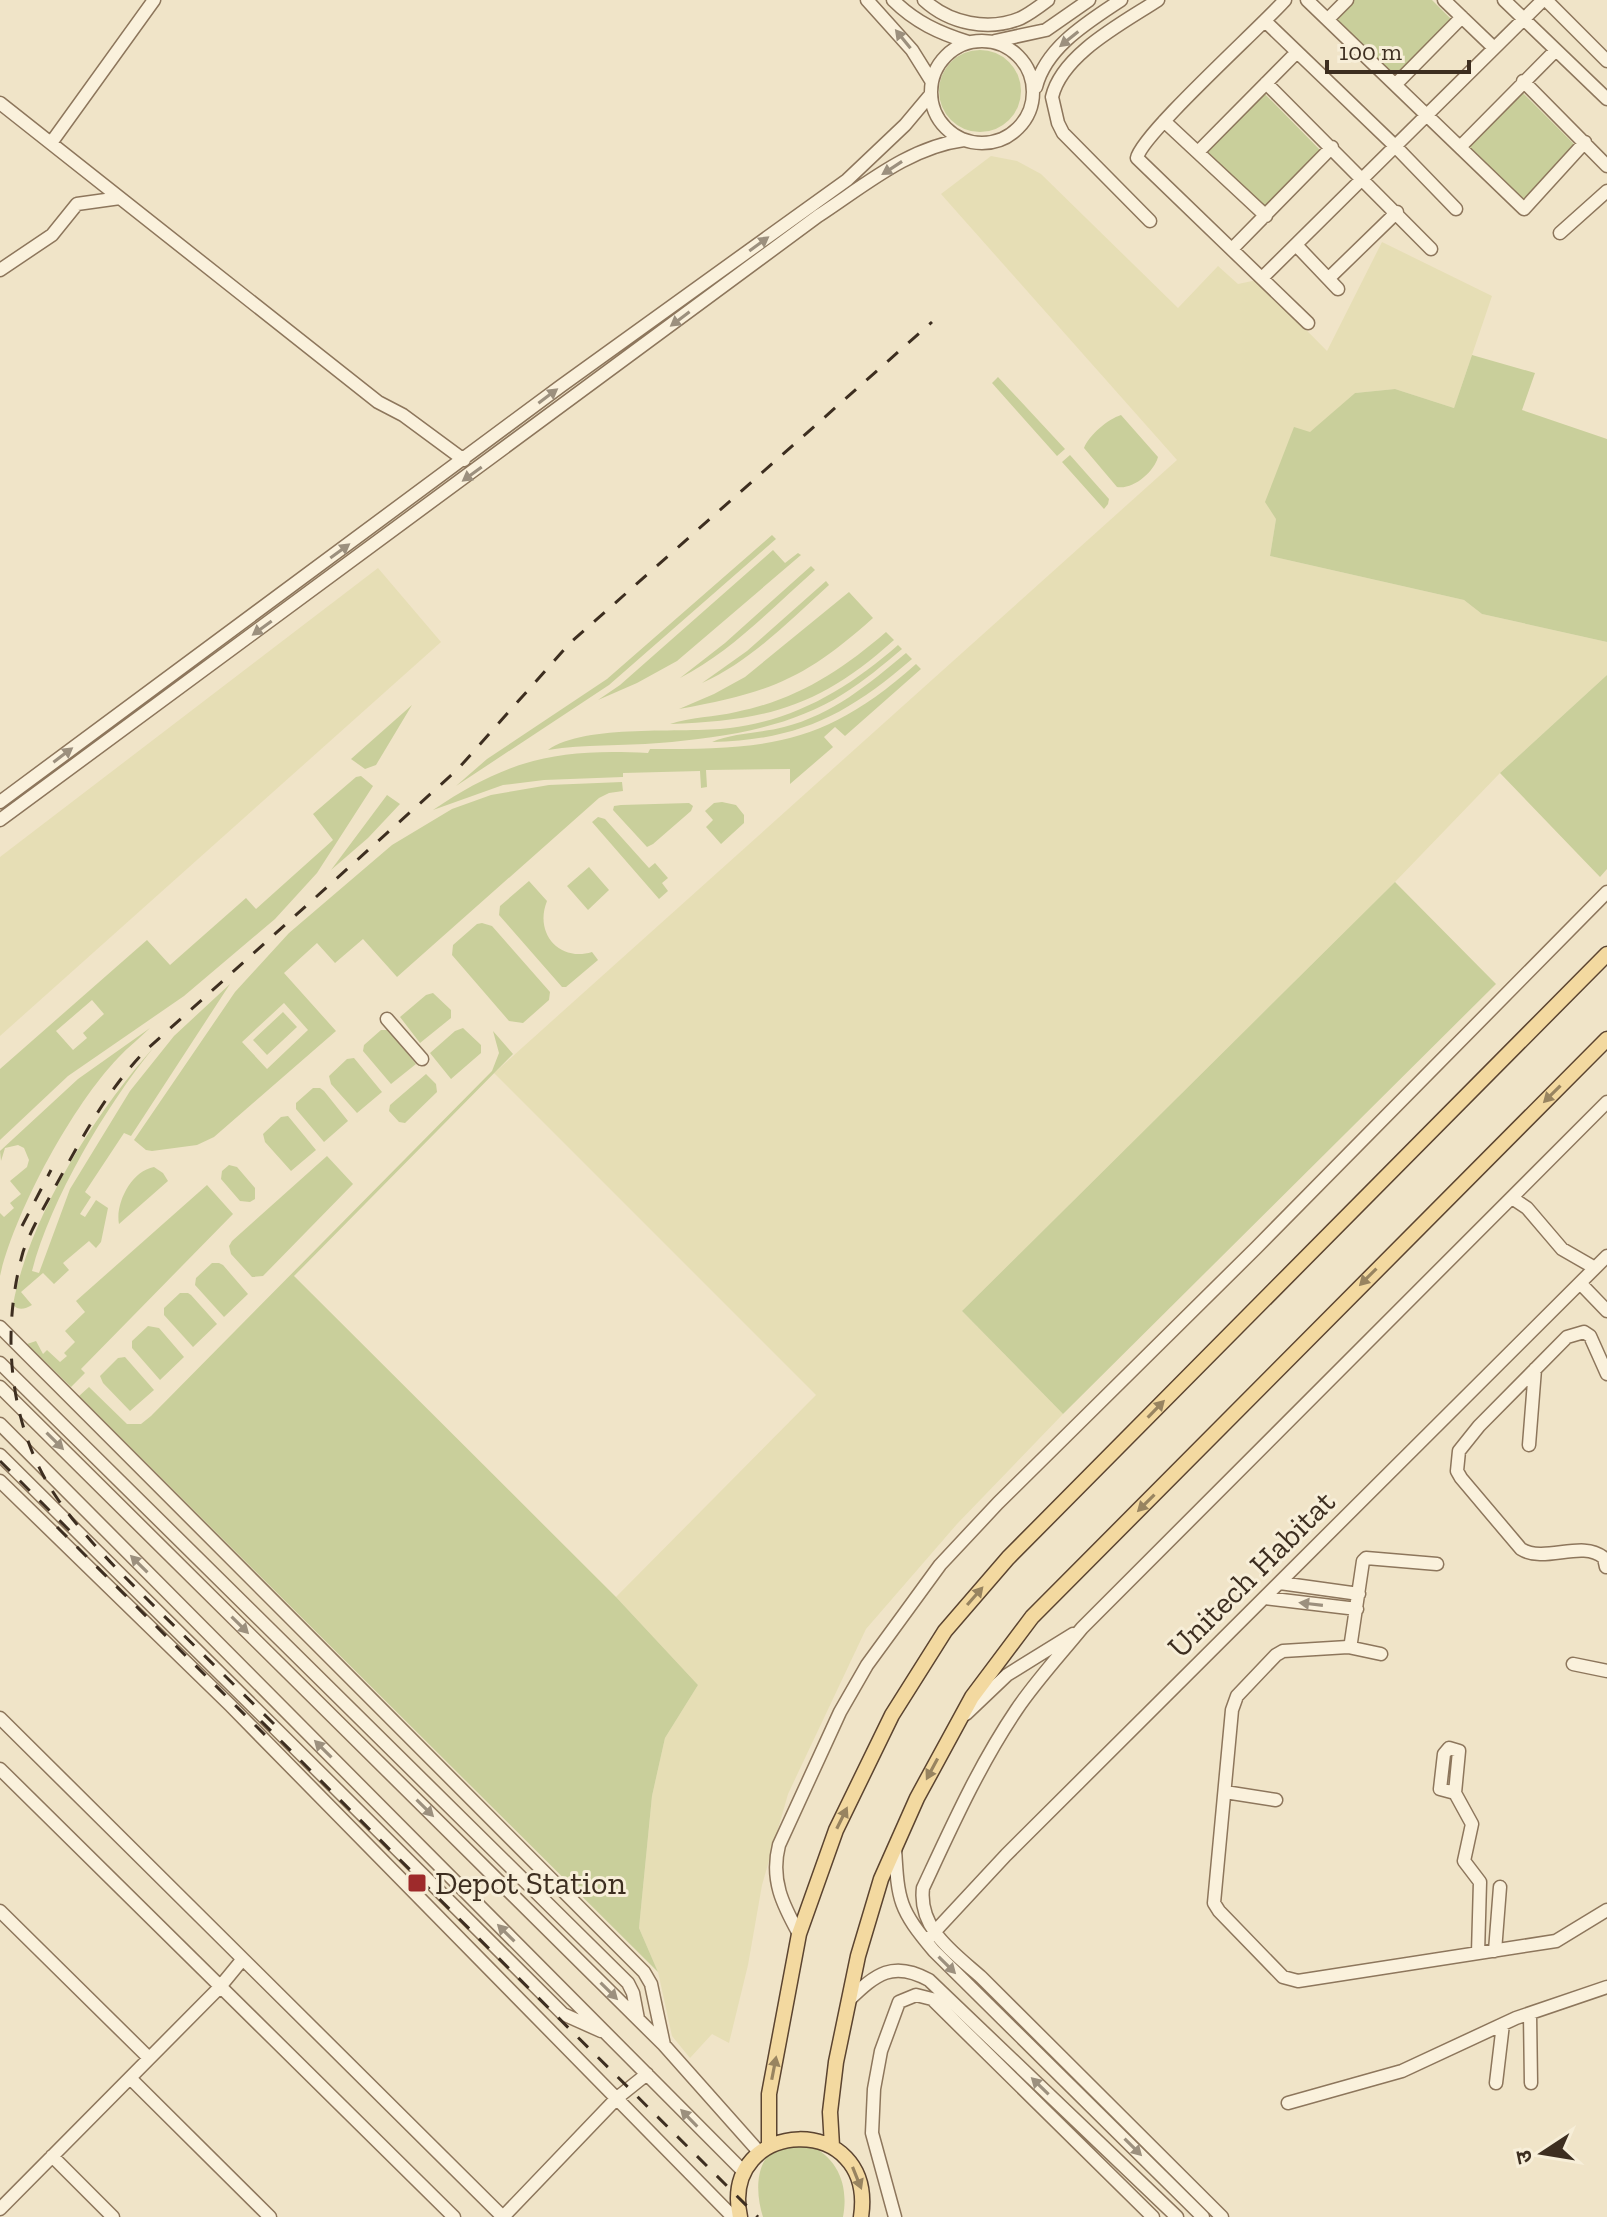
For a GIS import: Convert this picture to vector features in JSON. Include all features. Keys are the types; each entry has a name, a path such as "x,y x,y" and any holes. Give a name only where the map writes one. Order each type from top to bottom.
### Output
{"main road":[{"path":"764,2149 769,2094 799,1934 836,1830 892,1715 945,1631 1008,1558 1607,954"},
{"path":"832,2146 830,2112 836,2062 858,1956 881,1879 917,1798 972,1697 1032,1617 1607,1039"},
{"path":"740,2217 739,2188 744,2172 764,2149 798,2138 832,2146 847,2159 858,2176 863,2195 861,2217"}],"street":[{"path":"51,143 154,0"},
{"path":"867,0 912,50 931,88 936,113 947,129 964,140"},
{"path":"893,0 914,19 968,42 1025,36 1054,24 1089,0"},
{"path":"924,0 947,17 975,24 1021,18 1051,0 1054,24"},
{"path":"0,820 818,216 915,153 941,143 964,140 996,142 1011,135 1027,116 1039,75 1060,45 1121,0"},
{"path":"1150,221 1063,133 1052,97 1069,64 1158,0"},
{"path":"1285,0 1164,121 1137,153 1139,162 1233,248 1308,323"},
{"path":"1307,0 1524,209 1585,142"},
{"path":"1328,19 1347,0"},
{"path":"1444,0 1493,47"},
{"path":"1504,0 1607,99"},
{"path":"1262,278 1522,18 1544,0 1604,51"},
{"path":"1396,84 1462,17"},
{"path":"1266,22 1456,209"},
{"path":"995,41 1011,48 1023,60 1031,76 1034,93"},
{"path":"0,802 847,180 905,125 931,88 938,65 951,50 968,42"},
{"path":"1460,147 1556,50"},
{"path":"1198,152 1297,52"},
{"path":"1523,81 1607,166"},
{"path":"1266,83 1431,249"},
{"path":"0,103 378,402 403,415 464,460"},
{"path":"1164,121 1266,216"},
{"path":"1233,248 1332,147"},
{"path":"1560,233 1607,191"},
{"path":"0,270 52,235 77,204 120,198"},
{"path":"1329,278 1397,212"},
{"path":"1296,245 1338,289"},
{"path":"799,1934 778,1890 776,1855 779,1845 840,1712 867,1665 932,1575 998,1503 1256,1248 1607,892"},
{"path":"387,1019 422,1059"},
{"path":"930,1937 923,1888 955,1819 1002,1733 1026,1697 1082,1628 1607,1102"},
{"path":"1512,1198 1527,1208 1562,1249 1595,1268"},
{"name":"Unitech Habitat","path":"930,1937 1006,1855 1607,1256"},
{"path":"1580,1283 1607,1311"},
{"path":"1,1329 644,1972 651,1984 664,2045"},
{"path":"1606,1567 1604,1558 1593,1551 1532,1553 1521,1549 1457,1471 1459,1451 1479,1426 1567,1337 1584,1332 1590,1336 1607,1374"},
{"path":"18,1346 1,1367 628,1983 638,2019"},
{"path":"1529,1445 1535,1369"},
{"path":"0,1387 638,2019 764,2149"},
{"path":"0,1424 744,2172"},
{"path":"0,1455 563,2014 604,2032"},
{"path":"0,1481 241,1716 733,2217"},
{"path":"1348,1647 1366,1558 1437,1564"},
{"path":"1280,1583 1359,1594"},
{"path":"1265,1598 1357,1609"},
{"path":"957,1723 1007,1675 1082,1628"},
{"path":"1381,1654 1348,1647 1283,1651 1237,1696 1232,1710 1214,1903 1219,1911 1283,1977 1298,1981 1556,1941 1607,1910"},
{"path":"1573,1664 1607,1671"},
{"path":"0,1718 503,2217 617,2098 647,2074"},
{"path":"0,1769 454,2217"},
{"path":"1225,1792 1276,1800"},
{"path":"1455,1793 1472,1824 1464,1861 1480,1882 1478,1953"},
{"path":"895,1848 897,1890 906,1914 1002,2019 1203,2217"},
{"path":"1495,1951 1500,1887"},
{"path":"906,1914 924,1910"},
{"path":"0,1911 149,2058"},
{"path":"930,1937 940,1940 981,1977 1222,2217"},
{"path":"9,2217 0,2209 219,1988 242,1960"},
{"path":"849,2000 871,1979 886,1972 914,1972 929,1980 1153,2217"},
{"path":"981,1977 1002,2019"},
{"path":"1288,2103 1402,2071 1503,2024 1607,1987"},
{"path":"895,2217 870,2125 881,2051 894,2011 899,2002 907,1997 925,1995 974,2031 1112,2154 1177,2217"},
{"path":"1530,2014 1531,2083"},
{"path":"1496,2083 1503,2024"},
{"path":"130,2078 270,2217"},
{"path":"1101,2165 1112,2154"},
{"path":"52,2156 113,2217"}],"shaded area":[{"path":"991,156 1017,161 1041,174 1178,308 1218,266 1238,284 1257,280 1327,351 1382,242 1492,296 1454,408 1395,389 1355,393 1310,433 1276,519 1270,556 1464,600 1482,614 1607,642 1607,675 1500,773 1395,882 962,1311 1063,1414 957,1524 866,1629 788,1794 762,1885 748,1965 729,2043 712,2034 690,2058 672,2036 658,1972 639,1928 652,1796 665,1738 698,1685 616,1597 816,1395 494,1073 1177,460 941,194"},
{"path":"378,568 441,642 0,1036 0,857"}],"green space":[{"path":"1354,0 1432,0 1451,19 1395,75 1335,19"},
{"path":"980,50 996,53 1009,62 1018,75 1021,91 1018,107 1009,120 996,129 980,132 964,129 951,120 942,107 939,91 942,75 951,62 964,53"},
{"path":"1263,92 1322,152 1265,207 1205,151"},
{"path":"1523,93 1576,146 1521,203 1468,147"},
{"path":"1472,355 1535,373 1522,410 1607,439 1607,642 1482,614 1464,600 1270,556 1276,519 1265,502 1294,427 1310,432 1355,393 1395,389 1454,408"},
{"path":"998,377 1065,449 1057,456 992,383"},
{"path":"1121,415 1158,457 1142,479 1130,486 1117,487 1084,448 1100,428"},
{"path":"1070,455 1109,499 1104,509 1062,462"},
{"path":"772,535 776,539 609,685 456,786 487,759 607,679"},
{"path":"773,550 785,563 798,553 801,555 677,661 598,700 620,685"},
{"path":"811,566 815,570 750,628 717,656 680,678 725,643"},
{"path":"826,581 829,585 769,639 737,663 702,683 747,651"},
{"path":"849,592 873,618 827,656 762,689 679,709 745,677"},
{"path":"886,632 894,640 842,681 817,695 764,714 670,724 758,707 798,692 835,671"},
{"path":"898,645 902,649 851,689 822,706 778,723 683,741 548,750 586,736 635,731 710,730 777,718 841,688"},
{"path":"906,653 912,659 888,679 820,721 771,736 712,742 784,727 818,715 864,687"},
{"path":"916,664 921,669 845,736 835,727 824,737 833,747 790,784 790,769 706,770 707,787 701,788 700,771 623,773 623,777 503,785 433,810 486,779 535,760 587,753 648,753 650,749 762,744 793,737 823,727 852,712"},
{"path":"1607,675 1607,869 1600,877 1500,773"},
{"path":"412,705 376,765 365,769 351,759"},
{"path":"361,776 373,786 317,873 275,919 184,996 68,1076 0,1140 0,1069 147,940 170,965 246,898 256,909 333,840 313,814","holes":["92,1000 104,1014 83,1033 87,1038 73,1050 56,1031"]},
{"path":"622,782 623,791 599,798 397,977 363,939 335,963 317,943 284,973 336,1031 214,1137 197,1145 152,1151 134,1140 235,992 289,933 392,845 452,809 491,795 549,785","holes":["284,1003 308,1030 267,1069 242,1042"]},
{"path":"387,795 400,804 368,838 331,870"},
{"path":"689,803 693,806 691,811 647,847 613,810 614,806 621,805"},
{"path":"714,803 736,805 744,815 744,823 721,844 706,827 713,820 705,811"},
{"path":"598,817 605,819 649,868 655,863 668,878 662,883 668,891 659,899 592,822"},
{"path":"589,867 609,890 588,910 567,886"},
{"path":"529,881 547,901 544,924 552,942 569,953 592,952 598,960 566,987 562,987 499,915 500,906"},
{"path":"1395,882 1496,984 1063,1414 962,1311"},
{"path":"482,923 492,926 550,992 549,1000 523,1023 509,1021 452,955 453,945"},
{"path":"230,984 131,1136 124,1133 85,1192 91,1197 80,1214 85,1217 96,1200 108,1208 101,1242 96,1248 89,1241 63,1263 69,1270 54,1284 43,1273 21,1292 32,1305 22,1309 15,1307 21,1271 33,1237 67,1168 88,1134 154,1047 117,1097 82,1154 52,1214 32,1271 39,1273 70,1189 130,1091 174,1036"},
{"path":"433,993 451,1010 451,1018 420,1043 400,1017 426,995"},
{"path":"283,1012 297,1027 267,1055 253,1040"},
{"path":"150,1028 100,1078 64,1131 18,1221 0,1276 0,1213 4,1217 14,1208 10,1203 21,1194 10,1181 27,1167 29,1160 24,1148 18,1145 5,1148 1,1161 0,1151 78,1079"},
{"path":"463,1028 481,1045 481,1053 451,1079 430,1053 455,1031"},
{"path":"381,1030 388,1030 416,1064 391,1084 363,1051 364,1045"},
{"path":"493,1031 513,1054 294,1276 616,1597 698,1685 665,1738 652,1796 639,1928 658,1972 79,1396 89,1387 127,1424 141,1424 151,1416 492,1071 499,1053"},
{"path":"354,1058 382,1092 357,1113 331,1084 329,1076 347,1059"},
{"path":"426,1074 436,1084 437,1092 405,1123 399,1122 389,1111 390,1105"},
{"path":"313,1088 324,1091 348,1121 324,1142 296,1109 296,1103"},
{"path":"288,1116 316,1150 291,1171 265,1142 263,1134 281,1117"},
{"path":"327,1156 353,1184 263,1276 252,1277 231,1254 229,1246 232,1241"},
{"path":"229,1165 237,1167 255,1188 255,1199 240,1201 221,1179 222,1171"},
{"path":"154,1167 168,1181 119,1224 118,1216 126,1190 138,1175"},
{"path":"207,1185 233,1214 81,1369 85,1373 71,1387 27,1344 36,1341 43,1354 47,1350 60,1362 67,1356 64,1353 75,1342 65,1331 85,1312 76,1301"},
{"path":"212,1263 223,1265 248,1294 224,1317 195,1285 196,1278"},
{"path":"180,1293 191,1295 217,1324 193,1347 164,1315 164,1308"},
{"path":"148,1326 159,1328 184,1357 160,1380 132,1348 132,1341"},
{"path":"125,1357 154,1390 130,1411 100,1376 118,1358"},
{"path":"808,2144 827,2157 839,2174 844,2194 843,2217 763,2217 758,2190 764,2162 779,2147"}],"railway":[{"path":"274,1724 108,1559 59,1501 42,1473 20,1413 11,1349 16,1284 30,1235 96,1116 145,1051 457,770 570,643 932,322"},
{"path":"22,1226 51,1170"},
{"path":"0,1461 71,1532"},
{"path":"57,1527 266,1736"},
{"path":"261,1721 758,2217"}],"place":[{"name":"Depot Station","path":"417,1883"}]}
